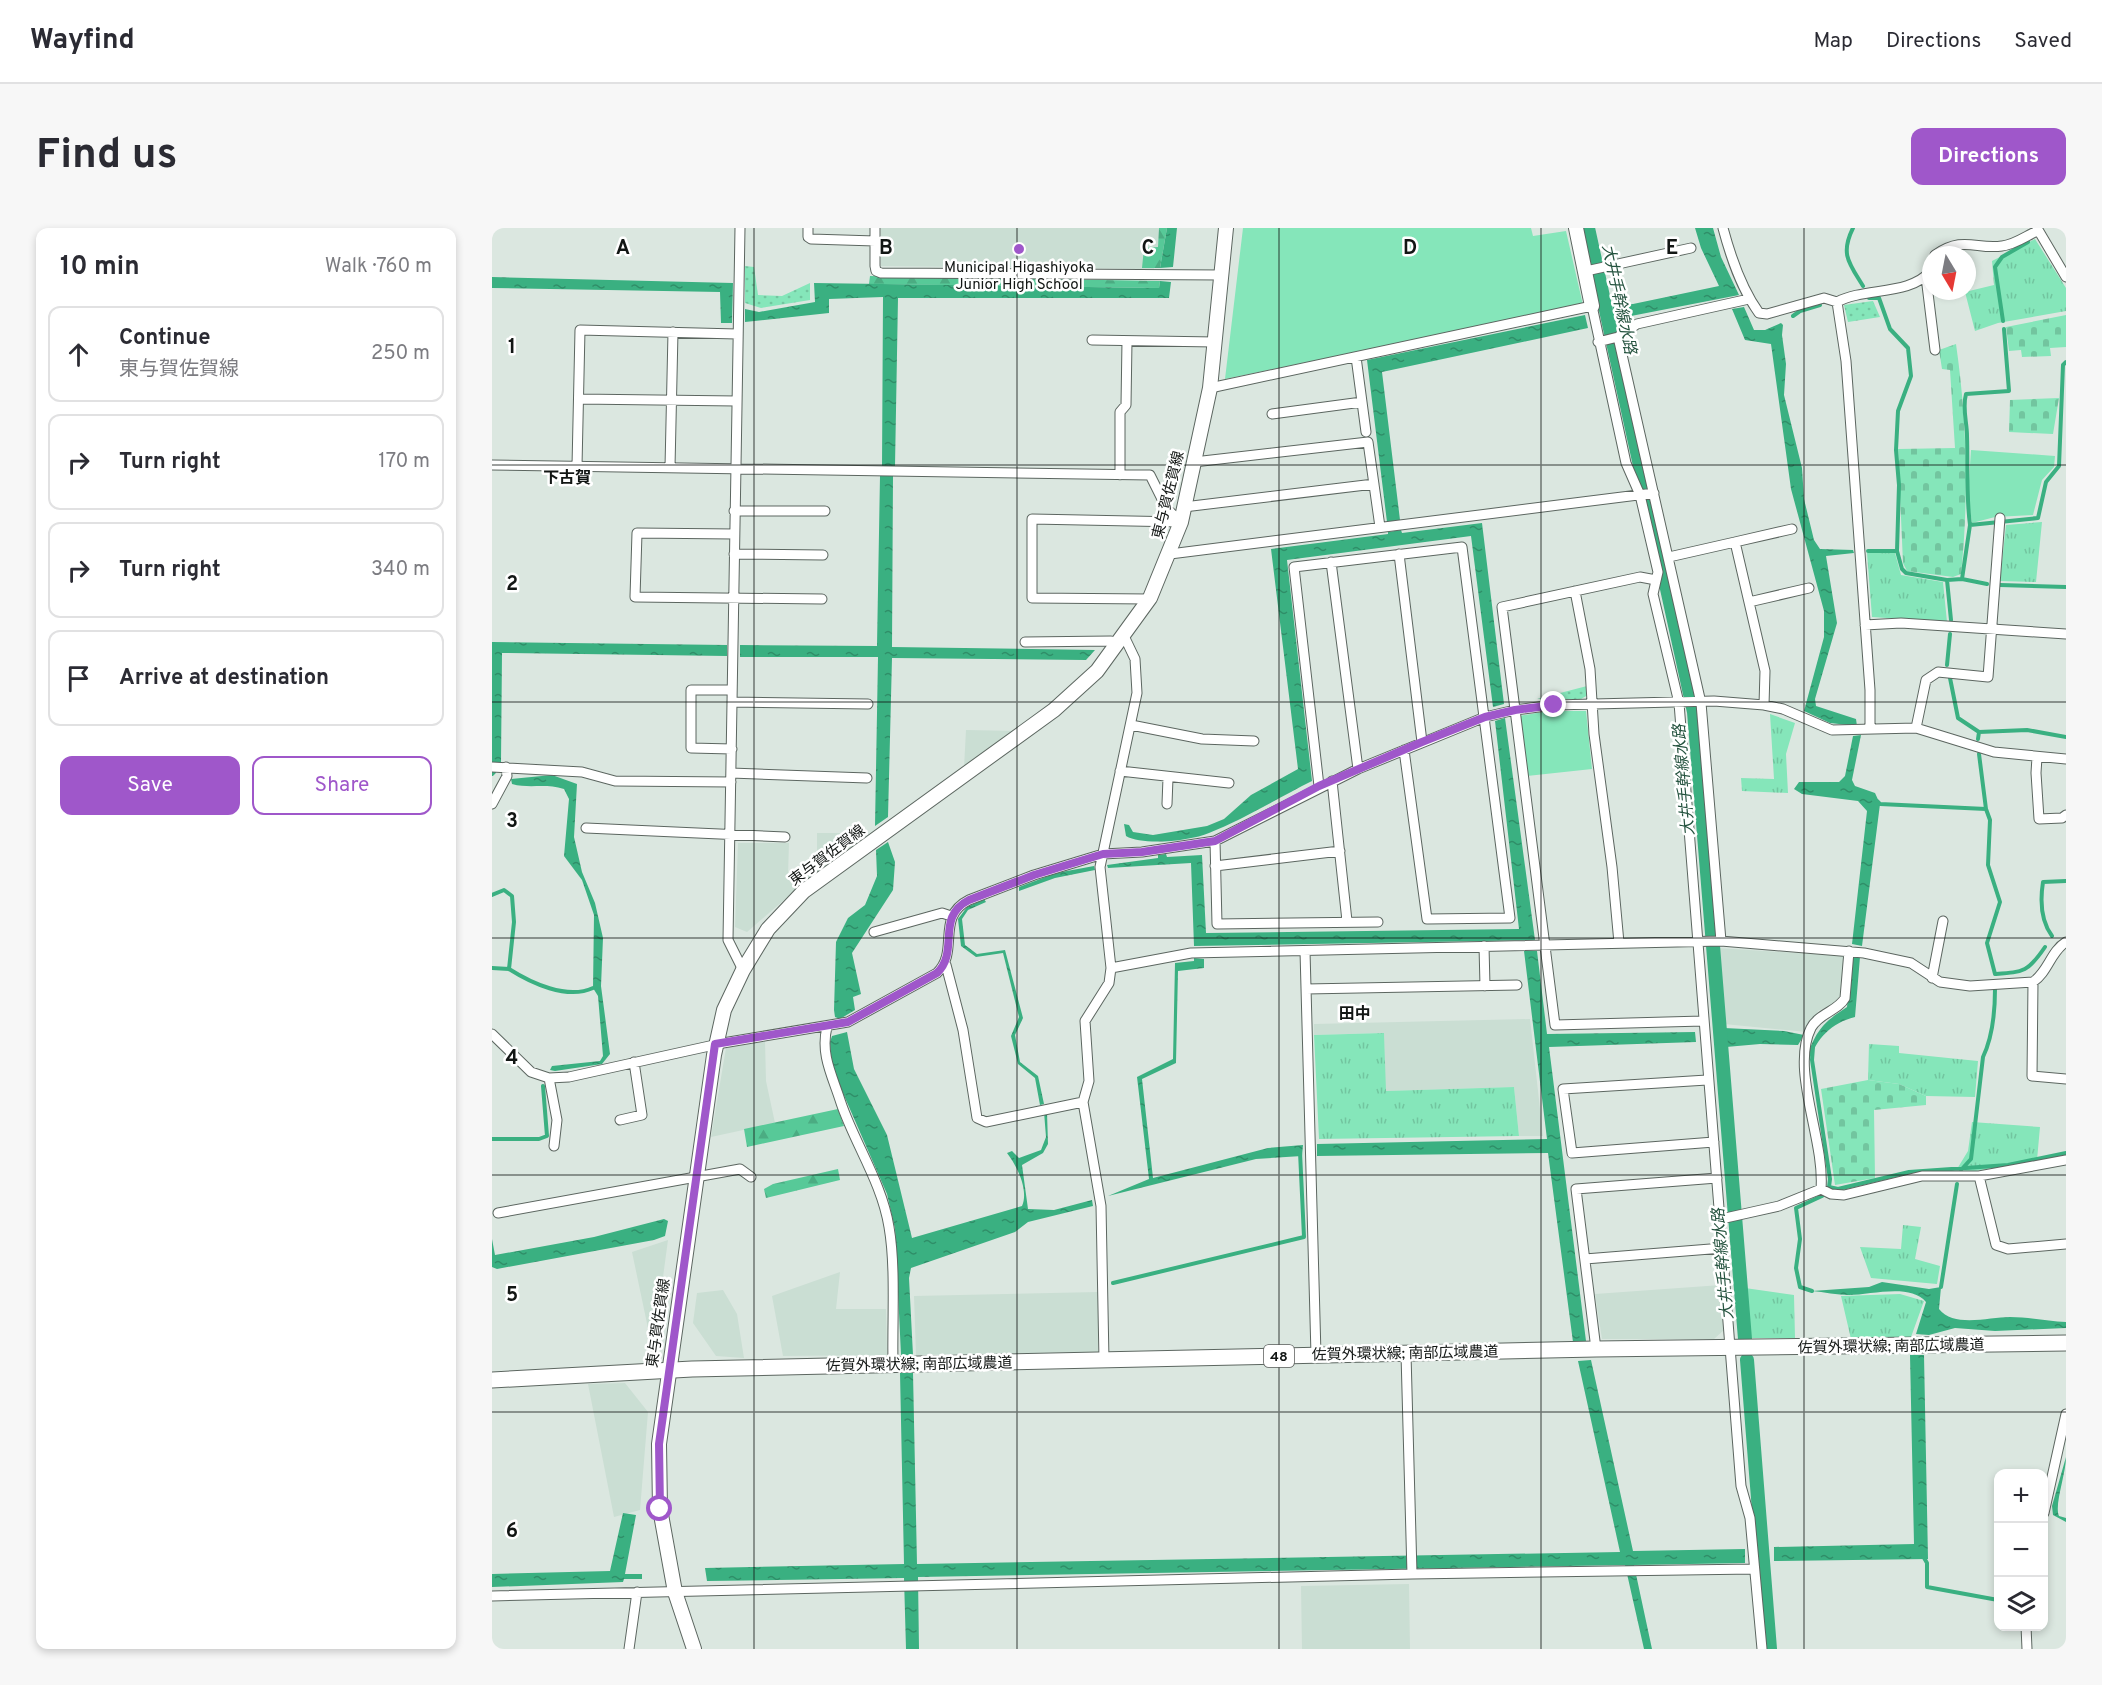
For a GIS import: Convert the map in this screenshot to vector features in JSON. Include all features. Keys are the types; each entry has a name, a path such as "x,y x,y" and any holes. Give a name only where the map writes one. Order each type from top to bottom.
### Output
{"main road":[{"name":"東与賀佐賀線","path":"694,1649 675,1592 660,1509 659,1444 715,1044 724,1010 743,970 768,929 804,891 1054,710 1097,671 1149,600 1170,554 1181,522 1194,462 1209,388 1226,228"},
{"path":"1576,228 1588,271 1592,306"},
{"name":"佐賀外環状線; 南部広域農道","path":"492,1380 668,1369 1596,1349 2066,1343"}],"street":[{"path":"740,228 728,940 743,970"},
{"path":"808,228 808,237 811,239 875,241"},
{"path":"875,228 875,266 876,271 881,273 1222,275"},
{"path":"1723,228 1731,258 1749,299 1759,313 1767,314 1824,298 1837,302 1846,297 1895,288 1922,277"},
{"path":"1955,246 1971,243 1999,247 2008,245 2037,230 2066,277"},
{"path":"1588,271 1691,248"},
{"path":"1603,341 1618,337 1637,324 1749,299"},
{"path":"1930,300 1935,350"},
{"path":"1837,302 1846,361 1870,729"},
{"path":"1209,388 1592,306 1603,341 1626,463 1640,495 1658,572 1653,594 1683,702 1702,942 1703,1021 1707,1080 1717,1178 1725,1218 1723,1248 1732,1349 1730,1362 1741,1486 1750,1518 1762,1649"},
{"path":"577,466 580,330 737,334"},
{"path":"670,467 673,332"},
{"path":"1618,337 1670,557 1701,703 1721,941"},
{"path":"1092,340 1215,342"},
{"path":"1120,475 1120,412 1126,405 1127,341"},
{"path":"1356,357 1366,432"},
{"path":"579,399 736,401"},
{"path":"1272,414 1362,402"},
{"path":"1194,462 1368,442 1380,527"},
{"path":"492,465 1150,475 1154,478 1167,509 1181,522"},
{"path":"1184,507 1374,484"},
{"path":"1170,554 1654,493"},
{"path":"734,511 825,512"},
{"path":"1149,600 1032,598 1032,519 1181,522"},
{"path":"1916,728 1926,680 1938,672 1988,677 2000,522"},
{"path":"1670,557 1792,528"},
{"path":"734,534 637,533 635,597 822,598"},
{"path":"1735,542 1765,671 1764,705"},
{"path":"1319,786 1294,567 1462,547 1510,918 1427,919 1404,750"},
{"path":"734,554 824,555"},
{"path":"1399,554 1422,742"},
{"path":"1332,562 1358,769"},
{"path":"1656,580 1640,577 1502,607 1555,1025 1703,1021"},
{"path":"1749,602 1809,588"},
{"path":"1575,591 1590,669 1600,791 1612,867 1619,943"},
{"path":"1865,625 1901,623 2066,634"},
{"path":"1025,642 1121,640 1136,659 1137,693 1100,867 1111,968 1109,983 1085,1021 1089,1081 1083,1102 1101,1206 1104,1360"},
{"path":"732,690 692,690 691,748 732,749"},
{"path":"732,702 868,704"},
{"path":"1083,1102 986,1122 977,1118 963,1030 946,965 951,916 960,905 1034,875 1103,854 1215,841 1319,786 1485,717 1515,710 1593,704 1683,702 1764,705 1783,709 1832,730 1916,728 1994,752 2066,759"},
{"path":"1131,725 1202,739 1254,741"},
{"path":"2037,757 2039,819 2062,818 2066,815"},
{"path":"492,767 582,772 615,780 731,777 867,778"},
{"path":"492,804 507,776 506,767"},
{"path":"1120,771 1229,783"},
{"path":"1167,804 1168,778"},
{"path":"1332,781 1347,921"},
{"path":"586,828 716,832 730,836 785,837"},
{"path":"1215,841 1216,924 1378,922"},
{"path":"1215,866 1340,850"},
{"path":"874,932 942,913 951,916"},
{"path":"1932,978 1943,921"},
{"path":"1111,968 1191,953 1721,941 1864,953 1911,963 1940,982 1970,986 2033,982 2041,977 2060,946 2066,942"},
{"path":"1484,946 1485,986"},
{"path":"1305,951 1316,1355"},
{"path":"1821,1188 1816,1130 1803,1050 1812,1026 1826,1012 1841,1004 1845,998 1849,951"},
{"path":"492,1034 531,1072 549,1078 569,1077 715,1044 848,1022 937,973 946,965"},
{"path":"2033,982 2032,1076 2066,1079"},
{"path":"1306,989 1517,985"},
{"path":"827,1027 825,1037 828,1070 846,1119 881,1194 890,1228 893,1365"},
{"path":"620,1120 642,1115 634,1062"},
{"path":"549,1078 557,1120 555,1146"},
{"path":"1707,1080 1563,1089 1572,1153 1714,1142"},
{"path":"1821,1188 1832,1194 1844,1195 1922,1176 1979,1176 2066,1160"},
{"path":"498,1213 740,1169 751,1177"},
{"path":"1979,1176 1996,1245 2008,1249 2066,1244"},
{"path":"1596,1349 1576,1189 1717,1178"},
{"path":"1725,1218 1743,1216 1779,1206 1821,1188"},
{"path":"1585,1259 1723,1248"},
{"path":"1406,1354 1412,1572"},
{"path":"2048,1491 2066,1414"},
{"path":"492,1596 921,1587 1412,1572 1754,1569"},
{"path":"629,1649 637,1592"},
{"path":"2026,1631 2027,1649"}],"shaded area":[{"name":"Municipal Higashiyoka Junior High School","path":"881,228 1161,228 1154,269 881,266"},
{"path":"966,730 1017,731 964,768"},
{"path":"817,833 859,833 859,842 817,873"},
{"path":"738,843 789,843 788,875 812,876 747,932 735,927"},
{"path":"1718,948 1844,956 1841,1000 1818,1011 1807,1032 1724,1024"},
{"path":"1530,1019 1543,1136 1519,1136 1514,1087 1385,1091 1384,1033 1314,1035 1314,1024"},
{"path":"765,1041 766,1081 775,1123 711,1137 726,1048"},
{"path":"668,1240 656,1329 649,1333 632,1252"},
{"path":"840,1272 836,1309 886,1309 887,1355 783,1356 772,1296"},
{"path":"1721,1285 1724,1330 1714,1339 1602,1339 1595,1294"},
{"path":"723,1290 737,1314 744,1358 716,1356 693,1323 697,1293"},
{"path":"1098,1292 1098,1352 916,1355 914,1296"},
{"path":"625,1383 648,1412 640,1510 614,1517 588,1384"},
{"path":"1409,1584 1410,1649 1302,1649 1301,1586"}],"green space":[{"path":"1159,228 1167,228 1160,268 1142,268 1144,248 1158,247"},
{"path":"1243,228 1531,228 1533,236 1566,231 1583,305 1225,379"},
{"path":"2035,239 2066,288 2066,311 1998,323 1975,331 1967,300 1976,300 1976,289 1994,285 1992,261"},
{"path":"745,266 754,267 758,295 782,296 810,283 810,300 761,308 745,303"},
{"path":"870,276 1160,281 1159,288 869,284"},
{"path":"1873,301 1880,317 1848,322 1844,305"},
{"path":"2066,315 2066,347 2050,348 2051,356 2022,357 2021,350 2009,351 2006,327"},
{"path":"1956,344 1963,401 1966,488 1961,574 1953,577 1907,571 1903,563 1898,449 1955,448 1950,370 1942,369 1939,350"},
{"path":"2059,398 2053,434 2009,432 2010,400"},
{"path":"1971,450 2055,456 2054,467 2042,480 2033,515 1995,517 1972,523 1968,496"},
{"path":"2042,522 2036,582 2000,581 2006,525"},
{"path":"1867,553 1895,553 1901,575 1943,582 1947,622 1872,617"},
{"path":"1587,686 1588,695 1581,699 1537,699"},
{"path":"1548,711 1586,711 1592,769 1527,776 1519,716"},
{"path":"1770,714 1795,723 1786,754 1788,793 1742,791 1741,778 1774,779"},
{"path":"1384,1033 1386,1091 1514,1087 1519,1136 1319,1139 1314,1035"},
{"path":"1869,1044 1899,1046 1899,1053 1978,1061 1975,1097 1926,1096 1899,1084 1868,1080"},
{"path":"1868,1080 1899,1084 1926,1096 1926,1105 1874,1110 1875,1178 1835,1185 1821,1089"},
{"path":"838,1109 844,1126 747,1147 744,1129"},
{"path":"1972,1122 2040,1127 2037,1160 1970,1172 1957,1169 1968,1151"},
{"path":"838,1169 840,1180 766,1198 764,1189 773,1184"},
{"path":"1903,1225 1921,1227 1915,1259 1940,1266 1937,1284 1871,1278 1860,1247 1901,1249"},
{"path":"1745,1288 1794,1295 1795,1338 1749,1338"},
{"path":"1900,1294 1924,1301 1911,1337 1851,1339 1841,1296"}],"water":[{"path":"1167,228 1177,228 1173,267 1160,268"},
{"path":"1695,228 1713,228 1721,257 1739,295 1631,316 1617,323 1612,304 1633,304 1719,286 1701,248"},
{"path":"492,277 733,283 732,323 721,323 720,292 492,288"},
{"path":"1160,281 1171,282 1169,298 898,298 895,466 882,466 883,297 829,299 829,313 745,322 745,309 759,312 815,302 814,283 1159,288"},
{"path":"1744,307 1754,330 1765,330 1781,323 1783,325 1786,364 1784,395 1802,468 1804,499 1814,540 1820,549 1853,550 1854,553 1826,556 1837,623 1815,699 1816,706 1856,719 1857,726 1830,723 1804,711 1824,637 1824,611 1791,489 1771,344 1745,340 1732,309"},
{"path":"1585,315 1588,328 1382,372 1400,520 1387,522 1367,360"},
{"path":"880,476 893,476 892,647 1095,650 1086,660 892,658 888,817 875,826 878,657 740,657 740,645 877,646"},
{"path":"1482,523 1504,704 1493,707 1471,536 1287,560 1312,781 1201,836 1155,842 1126,836 1124,824 1129,825 1133,832 1153,835 1207,826 1224,819 1251,795 1298,769 1271,549 1388,534 1388,532 1401,530 1402,533"},
{"path":"492,642 727,645 727,656 502,653 501,762 492,762"},
{"path":"1505,718 1535,940 1194,946 1191,863 1108,868 1107,865 1158,858 1158,855 1166,854 1167,857 1202,855 1206,933 1519,929 1495,721"},
{"path":"1861,735 1852,780 1855,786 1875,793 1880,804 1862,946 1852,944 1867,811 1858,801 1802,794 1794,789 1799,782 1839,782 1845,776 1853,736"},
{"path":"552,775 577,784 574,837 582,872 595,903 603,938 601,986 610,1054 602,1064 555,1071 550,1070 552,1066 600,1061 603,1056 598,996 593,988 594,915 582,880 564,856 569,799 564,789 512,784 511,779"},
{"path":"888,842 895,862 893,890 852,953 861,994 853,997 855,1010 840,1019 835,1017 834,1010 836,942 848,918 865,905 877,876 876,850"},
{"path":"1094,866 1095,870 1055,878 1019,891 1019,887 1056,873"},
{"path":"984,899 986,902 968,910 962,919 965,945 977,954 1005,950 1023,1018 1015,1035 1020,1062 1038,1076 1044,1104 1040,1105 1035,1078 1018,1064 1011,1036 1019,1017 1003,953 976,957 961,946 958,919 967,907"},
{"path":"1524,951 1537,951 1547,1034 1695,1032 1696,1042 1549,1047 1586,1341 1573,1342 1548,1153 1317,1156 1317,1144 1547,1139"},
{"path":"1852,956 1860,957 1855,1017 1832,1027 1816,1045 1809,1061 1807,1057 1818,1033 1832,1017 1847,1007"},
{"path":"1194,958 1204,959 1204,968 1178,971 1176,1063 1142,1079 1153,1178 1268,1148 1303,1145 1302,1156 1256,1159 1108,1196 1149,1179 1137,1077 1173,1059 1175,963 1194,961"},
{"path":"1724,1028 1784,1031 1804,1035 1798,1045 1760,1044 1726,1047"},
{"path":"847,1032 854,1069 887,1135 912,1238 1022,1206 1023,1186 1018,1171 1007,1153 1012,1151 1019,1158 1041,1150 1046,1137 1044,1112 1047,1112 1048,1144 1043,1153 1022,1165 1028,1209 1054,1210 1092,1200 1093,1206 1028,1222 1015,1232 911,1268 909,1278 913,1355 901,1355 895,1229 887,1194 832,1068 830,1042 832,1036"},
{"path":"664,1219 668,1221 665,1236 654,1240 497,1269 492,1267 492,1239 495,1255 594,1237"},
{"path":"1882,1282 1929,1289 1941,1287 1939,1309 1945,1315 1953,1318 1972,1320 2024,1318 2066,1322 2066,1328 1995,1331 1955,1328 1929,1335 1916,1334 1926,1302 1919,1296 1900,1291 1840,1295 1812,1291 1869,1287"},
{"path":"1910,1355 1924,1355 1928,1559 1774,1561 1774,1547 1914,1544"},
{"path":"1591,1360 1633,1551 1745,1549 1745,1563 1634,1565 1652,1649 1644,1649 1625,1565 918,1577 919,1649 906,1649 904,1578 707,1581 705,1568 904,1564 900,1373 913,1373 917,1564 1620,1552 1578,1361"},
{"path":"2066,1457 2058,1511 2059,1516 2066,1518 2066,1522 2053,1515 2052,1506"},
{"path":"623,1513 636,1515 625,1574 642,1574 642,1579 624,1579 623,1582 492,1587 492,1574 610,1571"}],"waterway":[{"name":"大井手幹線水路","path":"1588,228 1694,712 1745,1339"},
{"path":"1853,228 1847,245 1848,258 1863,286"},
{"path":"2003,321 1995,267 2002,257 2028,242"},
{"path":"1869,298 1879,298 1890,329 1908,348 1911,376 1898,411 1897,551 1902,569 1906,573 1947,580 1951,620"},
{"path":"1793,316 1800,311 1820,305"},
{"path":"1970,525 1965,399 1966,394 2009,391 2004,329"},
{"path":"1947,580 1962,579 1970,525 2038,518 2046,482 2059,466 2063,365 2066,362"},
{"path":"1868,551 1897,551"},
{"path":"1962,579 1987,584"},
{"path":"2000,585 2066,587"},
{"path":"1947,665 1950,634"},
{"path":"1950,678 1958,718 1979,732 1978,739"},
{"path":"1979,732 2027,730 2066,737"},
{"path":"1979,754 1986,809 1990,820 1988,865 2000,902 1987,943 1995,974 2024,969 2045,947"},
{"path":"1877,801 1880,804 1986,809"},
{"path":"2052,936 2042,910 2043,882 2066,881"},
{"path":"492,895 504,890 512,896 514,922 509,969 528,980 561,991 583,991 593,988"},
{"path":"492,968 509,969"},
{"path":"1961,1170 1971,1159 1983,1057 1993,1024 1995,989"},
{"path":"1813,1047 1812,1060 1830,1179 1829,1187 1838,1189 1909,1172 2008,1165 2066,1153"},
{"path":"492,1139 539,1139 547,1136 543,1086"},
{"path":"1113,1283 1304,1237 1300,1152"},
{"path":"1941,1287 1957,1184"},
{"path":"1812,1291 1800,1287 1796,1268 1800,1239 1796,1208 1822,1196"},
{"name":"大井手幹線水路","path":"1747,1360 1770,1649"},
{"path":"1923,1556 1927,1563 1927,1587 1994,1599"}],"place":[{"name":"Municipal Higashiyoka Junior High School","path":"1019,249"}],"district":[{"name":"下古賀","path":"567,477"},
{"name":"田中","path":"1355,1013"}],"route":[{"path":"660,1509 659,1444 715,1044 848,1022 937,973 946,965 951,916 960,905 969,900 1034,875 1103,854 1142,852 1215,841 1319,786 1422,742 1485,717 1554,705"}]}
